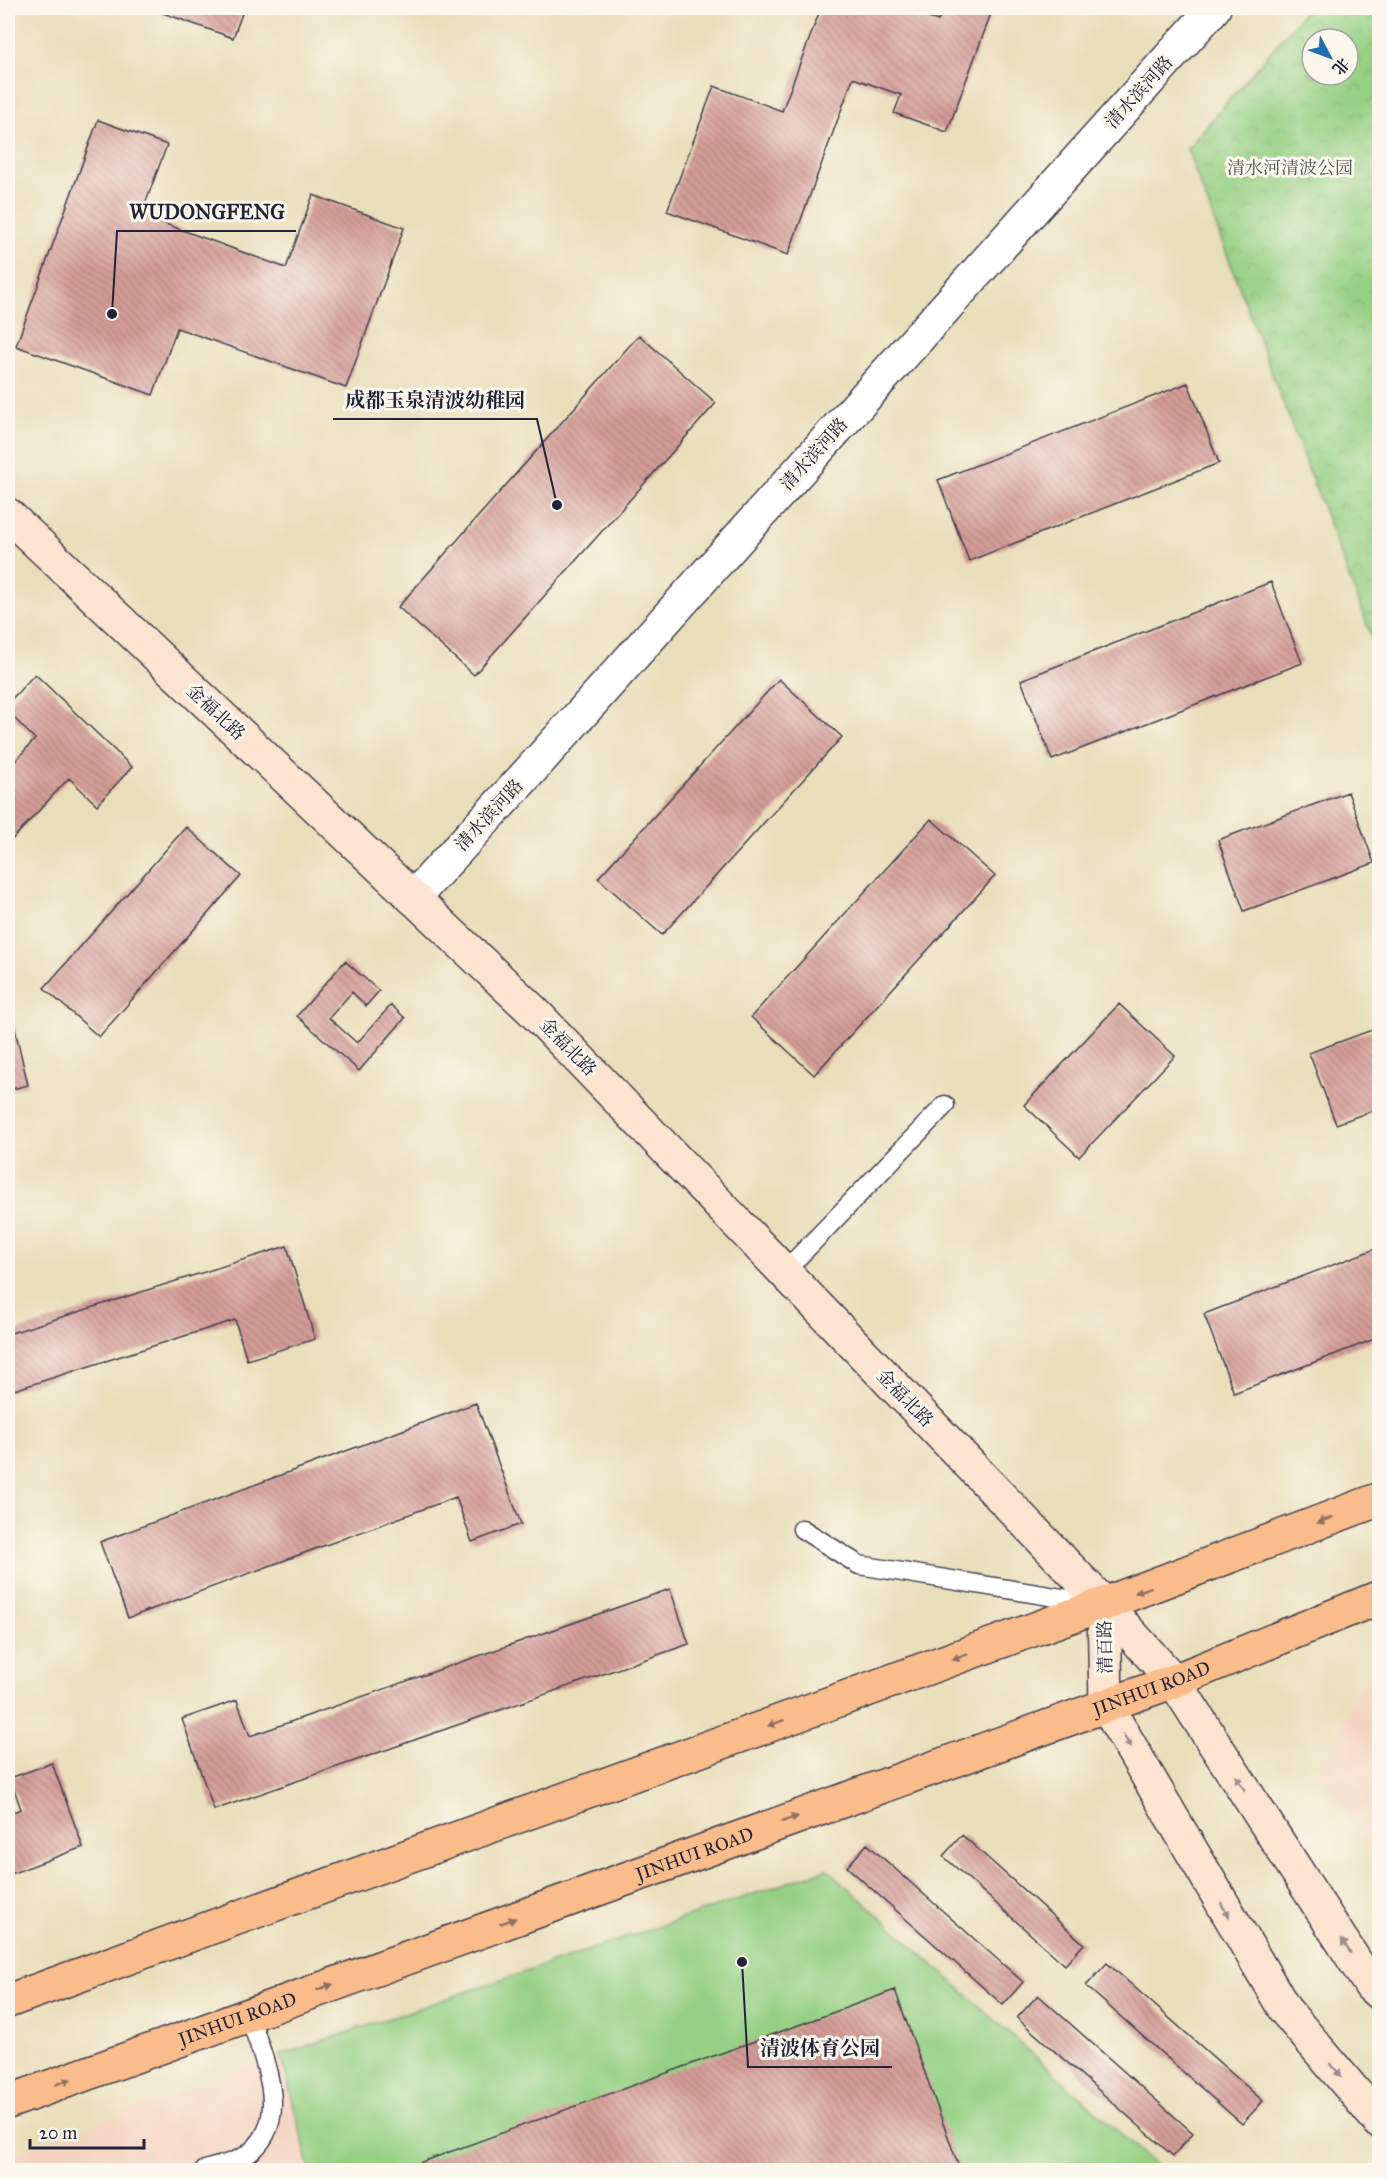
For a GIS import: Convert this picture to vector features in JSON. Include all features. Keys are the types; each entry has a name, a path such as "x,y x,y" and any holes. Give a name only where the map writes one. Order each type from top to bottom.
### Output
{"main road":[{"path":"8,2001 1104,1605 1380,1499"},
{"name":"JINHUI ROAD","path":"8,2102 1174,1681 1380,1597"}],"street":[{"name":"清水滨河路","path":"413,898 529,772 1214,8"},
{"name":"金福北路","path":"8,515 534,1012 1104,1605"},
{"name":"清百路","path":"1104,1605 1174,1681 1371,1986 1380,1994"},
{"name":"清百路","path":"1104,1605 1106,1705 1285,2010 1380,2122"}],"lane":[{"path":"784,1272 945,1105"},
{"path":"802,1529 859,1565 1104,1605"},
{"path":"205,2170 247,2163 269,2129 273,2089 249,2015"}],"shaded area":[{"path":"1379,1662 1379,1865 1320,1771 1373,1664"},
{"path":"281,2055 310,2170 8,2170 8,2156"}],"green space":[{"name":"清水河清波公园","path":"1308,8 1379,8 1379,656 1187,149"},
{"path":"827,1869 1161,2170 310,2170 281,2055"}],"building":[{"path":"149,8 244,8 233,38"},
{"path":"821,8 900,8 938,21 943,8 981,8 992,11 947,132 894,113 901,95 853,78 788,255 667,211 714,86 782,111"},
{"path":"98,120 167,145 141,215 286,268 313,195 404,228 346,388 177,328 153,395 16,346"},
{"path":"639,335 716,403 474,675 398,607"},
{"path":"1188,383 1219,463 969,561 938,480"},
{"path":"1271,582 1302,663 1052,760 1021,680"},
{"path":"35,674 132,767 97,805 69,778 8,844 8,769 35,739 8,712 8,703"},
{"path":"779,679 842,737 662,935 598,878"},
{"path":"1348,792 1374,863 1244,911 1218,840"},
{"path":"931,819 995,876 814,1075 751,1017"},
{"path":"186,827 241,876 99,1037 44,988"},
{"path":"345,961 379,991 366,1006 352,992 329,1018 357,1043 391,1005 405,1018 359,1071 297,1016"},
{"path":"1119,1004 1175,1056 1079,1157 1024,1105"},
{"path":"11,1012 28,1085 8,1090 8,1013"},
{"path":"1380,1027 1380,1108 1336,1124 1309,1053"},
{"path":"287,1246 315,1339 247,1360 235,1320 8,1392 8,1334"},
{"path":"1380,1247 1380,1337 1234,1393 1204,1314"},
{"path":"476,1403 521,1524 472,1542 456,1497 128,1618 100,1542"},
{"path":"670,1589 689,1644 214,1810 182,1719 237,1700 250,1736"},
{"path":"52,1763 83,1847 8,1875 8,1814 21,1809 10,1778"},
{"path":"962,1835 1084,1944 1065,1965 943,1856"},
{"path":"867,1844 1023,1982 1003,2005 847,1867"},
{"path":"1107,1963 1263,2101 1242,2124 1086,1986"},
{"path":"895,1990 960,2170 400,2170"},
{"path":"1038,1995 1193,2133 1173,2156 1017,2018"}],"place":[{"name":"WUDONGFENG","path":"112,314"},
{"name":"成都玉泉清波幼稚园","path":"557,505"},
{"name":"清波体育公园","path":"742,1962"}]}
